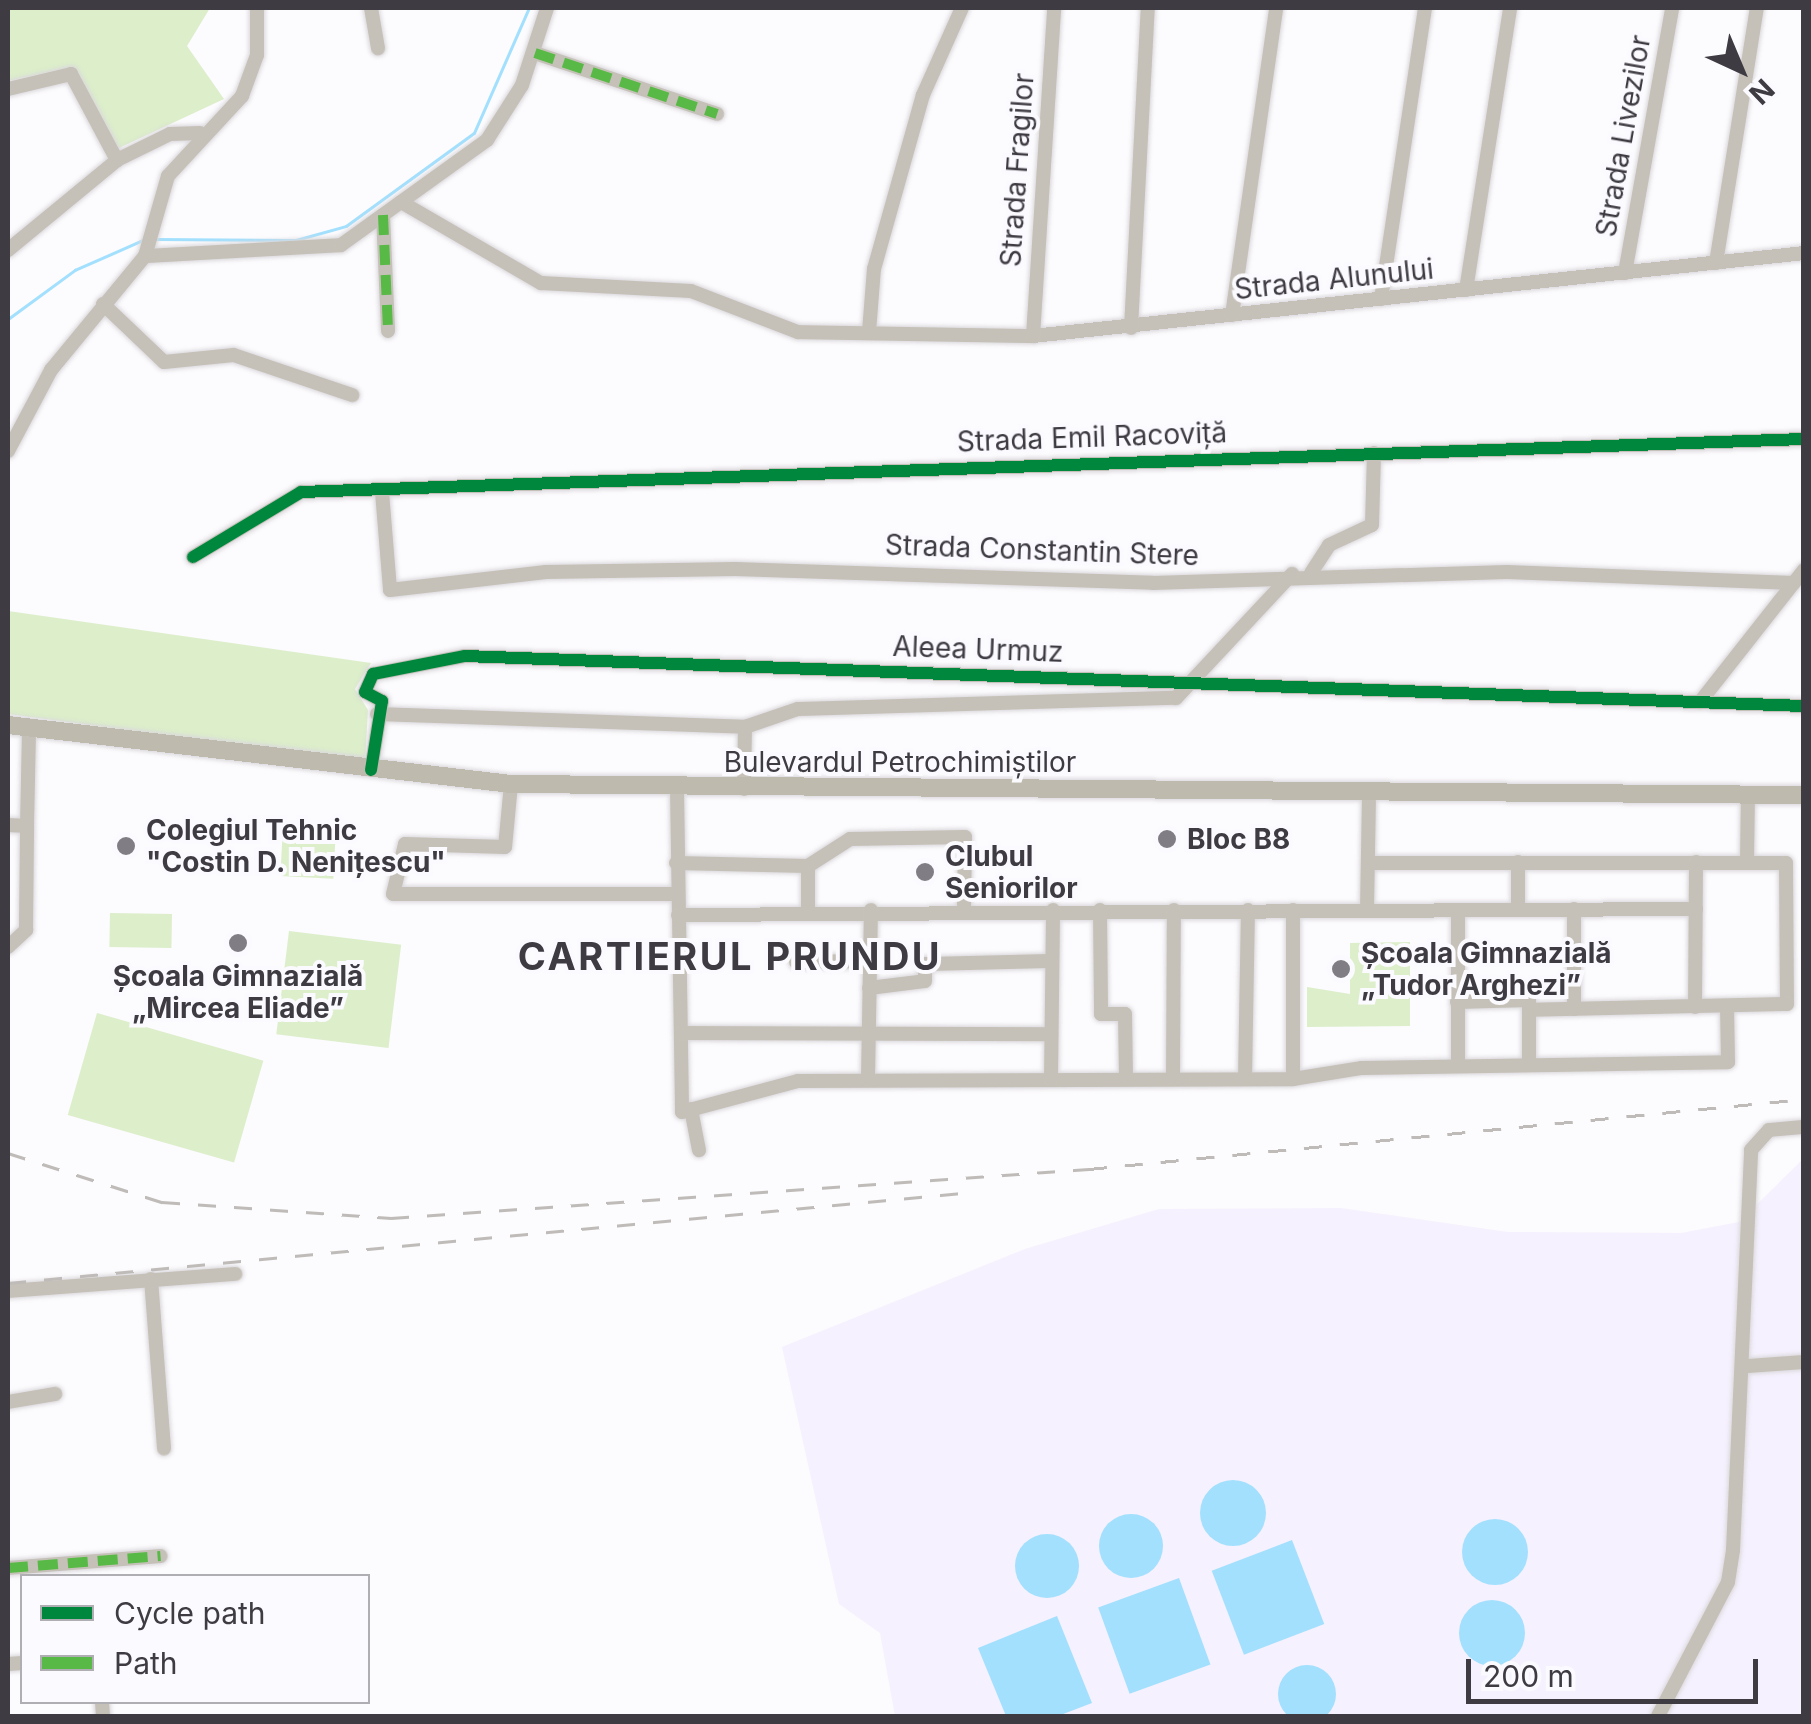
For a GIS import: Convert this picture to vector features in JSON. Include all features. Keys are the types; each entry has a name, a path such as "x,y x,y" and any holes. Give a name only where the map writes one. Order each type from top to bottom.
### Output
{"main road":[{"name":"Bulevardul Petrochimiștilor","path":"8,726 511,784 677,789 1801,793"}],"street":[{"path":"8,450 51,370 146,252 156,197 200,133 248,84 257,8"},
{"path":"371,8 378,48"},
{"path":"146,252 207,246 314,252 383,215 487,140 535,52 547,8"},
{"path":"870,332 874,269 923,96 962,8"},
{"name":"Strada Fragilor","path":"1032,336 1054,8"},
{"path":"1131,328 1148,8"},
{"path":"1232,315 1276,8"},
{"path":"1381,299 1425,8"},
{"path":"1466,290 1510,8"},
{"name":"Strada Livezilor","path":"1625,272 1672,8"},
{"path":"1716,262 1757,8"},
{"path":"535,52 717,114"},
{"path":"8,89 70,74 117,160"},
{"path":"8,250 117,160 170,134 200,133"},
{"name":"Strada Alunului","path":"402,202 542,283 665,287 788,331 1032,336 1131,328 1716,262 1803,248"},
{"path":"383,215 388,331"},
{"path":"102,304 164,362 234,355 352,394"},
{"name":"Strada Emil Racoviță","path":"193,558 281,496 1804,439"},
{"path":"1312,573 1329,544 1372,524 1374,453"},
{"name":"Strada Constantin Stere","path":"382,492 390,590 659,570 1153,583 1312,573 1794,584"},
{"path":"1700,702 1804,570"},
{"path":"377,714 744,728 844,705 1144,704 1194,682 1293,573"},
{"name":"Aleea Urmuz","path":"371,770 382,701 364,692 373,674 465,656 1804,706"},
{"path":"8,947 26,930 29,727"},
{"path":"744,728 744,789"},
{"path":"511,784 505,848 404,844 392,894 678,894"},
{"path":"677,789 682,1112 758,1085 868,1079 1292,1079 1458,1066 1728,1062 1727,1006"},
{"path":"1367,910 1369,791"},
{"path":"1748,792 1748,862"},
{"path":"8,825 27,826"},
{"path":"676,863 808,866 850,839 965,837 964,910"},
{"path":"1518,862 1518,910"},
{"path":"1696,862 1696,1007"},
{"path":"1368,863 1786,863 1796,938 1786,1004 1530,1010"},
{"path":"808,866 808,910"},
{"path":"678,916 808,910 1696,909"},
{"path":"868,1079 870,910"},
{"path":"1051,1079 1053,910"},
{"path":"1100,910 1101,1014 1125,1014 1126,1079"},
{"path":"1174,910 1174,1079"},
{"path":"1245,1079 1248,910"},
{"path":"1292,910 1292,1079"},
{"path":"1458,910 1458,1066"},
{"path":"1574,910 1574,1009"},
{"path":"869,988 925,981 924,964 1052,960"},
{"path":"796,962 870,962"},
{"path":"1457,1002 1529,1000 1529,1065"},
{"path":"681,1033 1051,1034"},
{"path":"691,1109 699,1150"},
{"path":"1658,1716 1728,1582 1748,1366 1751,1150 1769,1130 1804,1128"},
{"path":"8,1291 234,1274"},
{"path":"151,1279 164,1449"},
{"path":"1748,1366 1804,1362"},
{"path":"8,1402 55,1394"},
{"path":"8,1568 161,1556"}],"shaded area":[{"path":"1803,1159 1803,1716 895,1716 880,1633 839,1604 782,1347 1025,1249 1159,1209 1341,1208 1508,1232 1681,1233 1739,1222"}],"green space":[{"path":"8,8 210,8 187,46 224,99 119,148 71,67 8,81"},
{"path":"8,611 371,663 355,689 368,710 365,762 8,714"},
{"path":"283,826 336,829 333,879 280,876"},
{"path":"110,913 172,914 171,948 109,947"},
{"path":"289,931 401,945 388,1048 276,1034"},
{"path":"1410,942 1410,1026 1307,1027 1307,987 1350,994 1350,943"},
{"path":"97,1013 263,1061 234,1163 68,1115"}],"water":[{"path":"1233,1480 1256,1490 1266,1513 1256,1536 1233,1546 1210,1536 1200,1513 1210,1490"},
{"path":"1131,1514 1154,1523 1163,1546 1154,1569 1131,1578 1108,1569 1099,1546 1108,1523"},
{"path":"1495,1519 1508,1521 1518,1529 1526,1539 1526,1565 1518,1575 1508,1583 1495,1585 1482,1583 1472,1575 1464,1565 1462,1552 1464,1539 1472,1529 1482,1521"},
{"path":"1047,1534 1070,1543 1079,1566 1070,1589 1047,1598 1024,1589 1015,1566 1024,1543"},
{"path":"1292,1540 1324,1624 1244,1655 1212,1571"},
{"path":"1179,1578 1210,1664 1130,1694 1098,1607"},
{"path":"1492,1600 1505,1602 1515,1610 1523,1620 1523,1646 1515,1656 1505,1664 1492,1666 1479,1664 1469,1656 1461,1646 1459,1633 1461,1620 1469,1610 1479,1602"},
{"path":"1057,1616 1092,1703 1058,1716 1006,1716 978,1648"},
{"path":"1307,1665 1328,1673 1336,1694 1328,1715 1307,1723 1286,1715 1278,1694 1286,1673"}],"waterway":[{"path":"156,239 296,240 346,226 474,133 529,8"},
{"path":"8,319 75,270 143,240"}],"railway":[{"path":"8,1153 162,1202 391,1218 1089,1169 1804,1099"},
{"path":"8,1283 973,1192"}],"marked path":[{"path":"535,53 717,114"},
{"path":"383,215 388,331"},
{"path":"8,1568 161,1556"}],"cycle path":[{"path":"193,557 301,492 1804,439"},
{"path":"371,770 382,701 365,692 373,674 465,656 1804,706"}],"place":[{"name":"Bloc B8","path":"1167,839"},
{"name":"Colegiul Tehnic \"Costin D. Nenițescu\"","path":"126,846"},
{"name":"Clubul Seniorilor","path":"925,872"},
{"name":"Școala Gimnazială „Mircea Eliade”","path":"238,943"},
{"name":"Școala Gimnazială „Tudor Arghezi”","path":"1341,969"}],"district":[{"name":"CARTIERUL PRUNDU","path":"730,957"}]}
